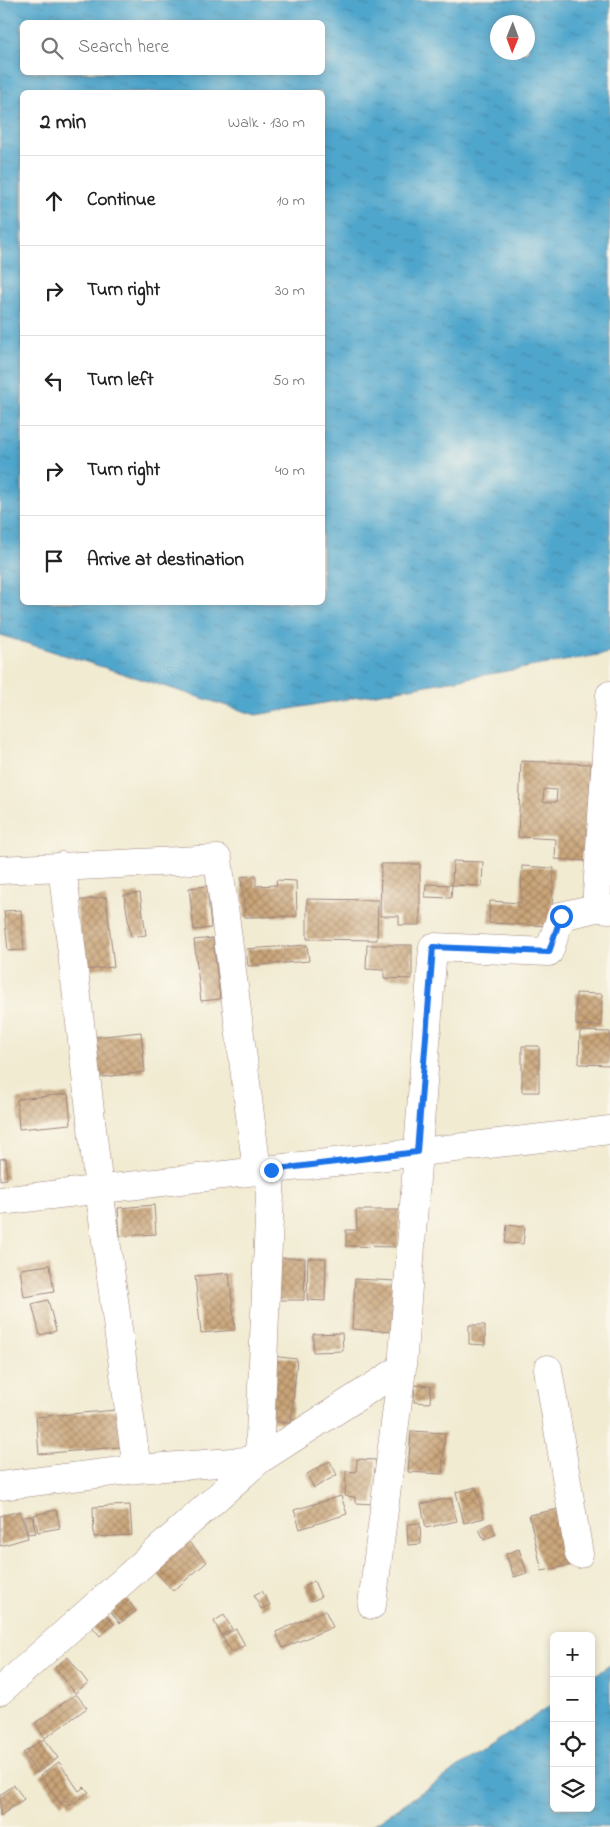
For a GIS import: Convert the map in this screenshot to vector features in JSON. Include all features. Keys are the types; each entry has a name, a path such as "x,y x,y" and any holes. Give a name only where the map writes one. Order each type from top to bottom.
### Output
{"street":[{"path":"372,1605 402,1368 433,947 549,952 561,916 603,909 610,695"},
{"path":"0,870 218,859 264,1170 259,1460"},
{"path":"62,866 99,1189 137,1469"},
{"path":"0,1201 610,1130"},
{"path":"0,1691 259,1460 402,1368"},
{"path":"548,1369 579,1554"},
{"path":"0,1486 137,1469 259,1460"}],"water":[{"path":"0,0 610,0 610,653 256,715 0,635"},
{"path":"610,1665 610,1827 370,1827 550,1706 550,1812 595,1812 595,1675"}],"building":[{"path":"521,761 591,764 587,861 555,859 556,839 518,837","holes":["544,789 557,790 556,802 543,802"]},
{"path":"453,861 483,862 482,886 452,885"},
{"path":"381,864 420,864 420,925 399,925 399,916 380,916"},
{"path":"522,866 554,868 551,926 489,923 490,901 521,903"},
{"path":"256,875 256,886 277,885 276,880 296,881 297,916 245,917 241,877"},
{"path":"426,884 452,885 451,898 425,897"},
{"path":"207,886 211,928 194,930 189,888"},
{"path":"140,893 146,935 131,937 124,895"},
{"path":"106,897 114,967 84,970 76,901"},
{"path":"307,899 378,900 377,940 307,939"},
{"path":"21,910 24,950 8,951 4,911"},
{"path":"213,938 220,999 201,1001 194,940"},
{"path":"307,945 309,961 248,966 246,949"},
{"path":"367,945 412,945 412,979 384,978 384,970 366,969"},
{"path":"576,993 602,994 601,1026 576,1025"},
{"path":"580,1031 610,1032 610,1065 579,1064"},
{"path":"141,1032 145,1072 95,1078 87,1038"},
{"path":"522,1046 539,1046 539,1092 522,1092"},
{"path":"68,1094 71,1124 19,1129 17,1099"},
{"path":"6,1158 7,1179 0,1180 0,1159"},
{"path":"154,1205 156,1234 120,1236 118,1208"},
{"path":"356,1210 400,1210 398,1247 346,1246 346,1230 357,1230"},
{"path":"507,1225 525,1227 523,1244 505,1243"},
{"path":"274,1258 305,1258 304,1300 274,1300"},
{"path":"308,1258 326,1258 325,1301 307,1300"},
{"path":"50,1265 54,1292 24,1297 20,1269"},
{"path":"229,1273 235,1330 201,1333 195,1276"},
{"path":"355,1279 397,1281 394,1332 352,1329"},
{"path":"48,1300 56,1331 40,1335 32,1304"},
{"path":"469,1325 485,1325 485,1345 469,1344"},
{"path":"342,1333 343,1351 313,1352 313,1334"},
{"path":"271,1356 297,1359 291,1423 266,1421"},
{"path":"415,1385 431,1386 430,1403 414,1402"},
{"path":"128,1409 131,1446 39,1454 36,1417"},
{"path":"411,1431 445,1433 442,1474 408,1472"},
{"path":"357,1459 376,1460 373,1504 355,1503 355,1497 345,1496 346,1471 356,1472"},
{"path":"330,1461 337,1475 314,1488 307,1474"},
{"path":"476,1487 484,1518 464,1523 456,1492"},
{"path":"341,1496 347,1514 300,1529 294,1510"},
{"path":"451,1498 457,1521 426,1528 421,1504"},
{"path":"130,1505 132,1535 94,1537 93,1507"},
{"path":"559,1509 571,1565 542,1571 529,1515"},
{"path":"56,1510 60,1528 38,1532 34,1515"},
{"path":"20,1511 28,1538 0,1546 0,1516"},
{"path":"32,1516 36,1533 28,1534 24,1517"},
{"path":"420,1523 421,1544 408,1545 407,1524"},
{"path":"491,1523 496,1534 484,1540 479,1529"},
{"path":"188,1541 207,1562 173,1591 154,1570"},
{"path":"519,1549 527,1573 514,1577 506,1554"},
{"path":"314,1581 321,1597 312,1601 305,1585"},
{"path":"262,1591 270,1605 261,1609 254,1595"},
{"path":"123,1594 136,1611 120,1623 107,1607"},
{"path":"325,1610 333,1627 283,1648 276,1632"},
{"path":"103,1611 114,1624 100,1636 89,1623"},
{"path":"224,1615 232,1629 221,1635 214,1621"},
{"path":"236,1629 245,1645 231,1653 222,1636"},
{"path":"68,1657 88,1683 75,1693 55,1667"},
{"path":"76,1694 87,1708 45,1738 35,1723"},
{"path":"44,1739 58,1758 37,1773 23,1753"},
{"path":"59,1762 79,1791 84,1787 89,1792 70,1806 67,1800 61,1804 40,1775"},
{"path":"14,1785 24,1799 0,1816 0,1795"}],"route":[{"path":"271,1170 417,1152 433,947 549,952 561,916"}]}
